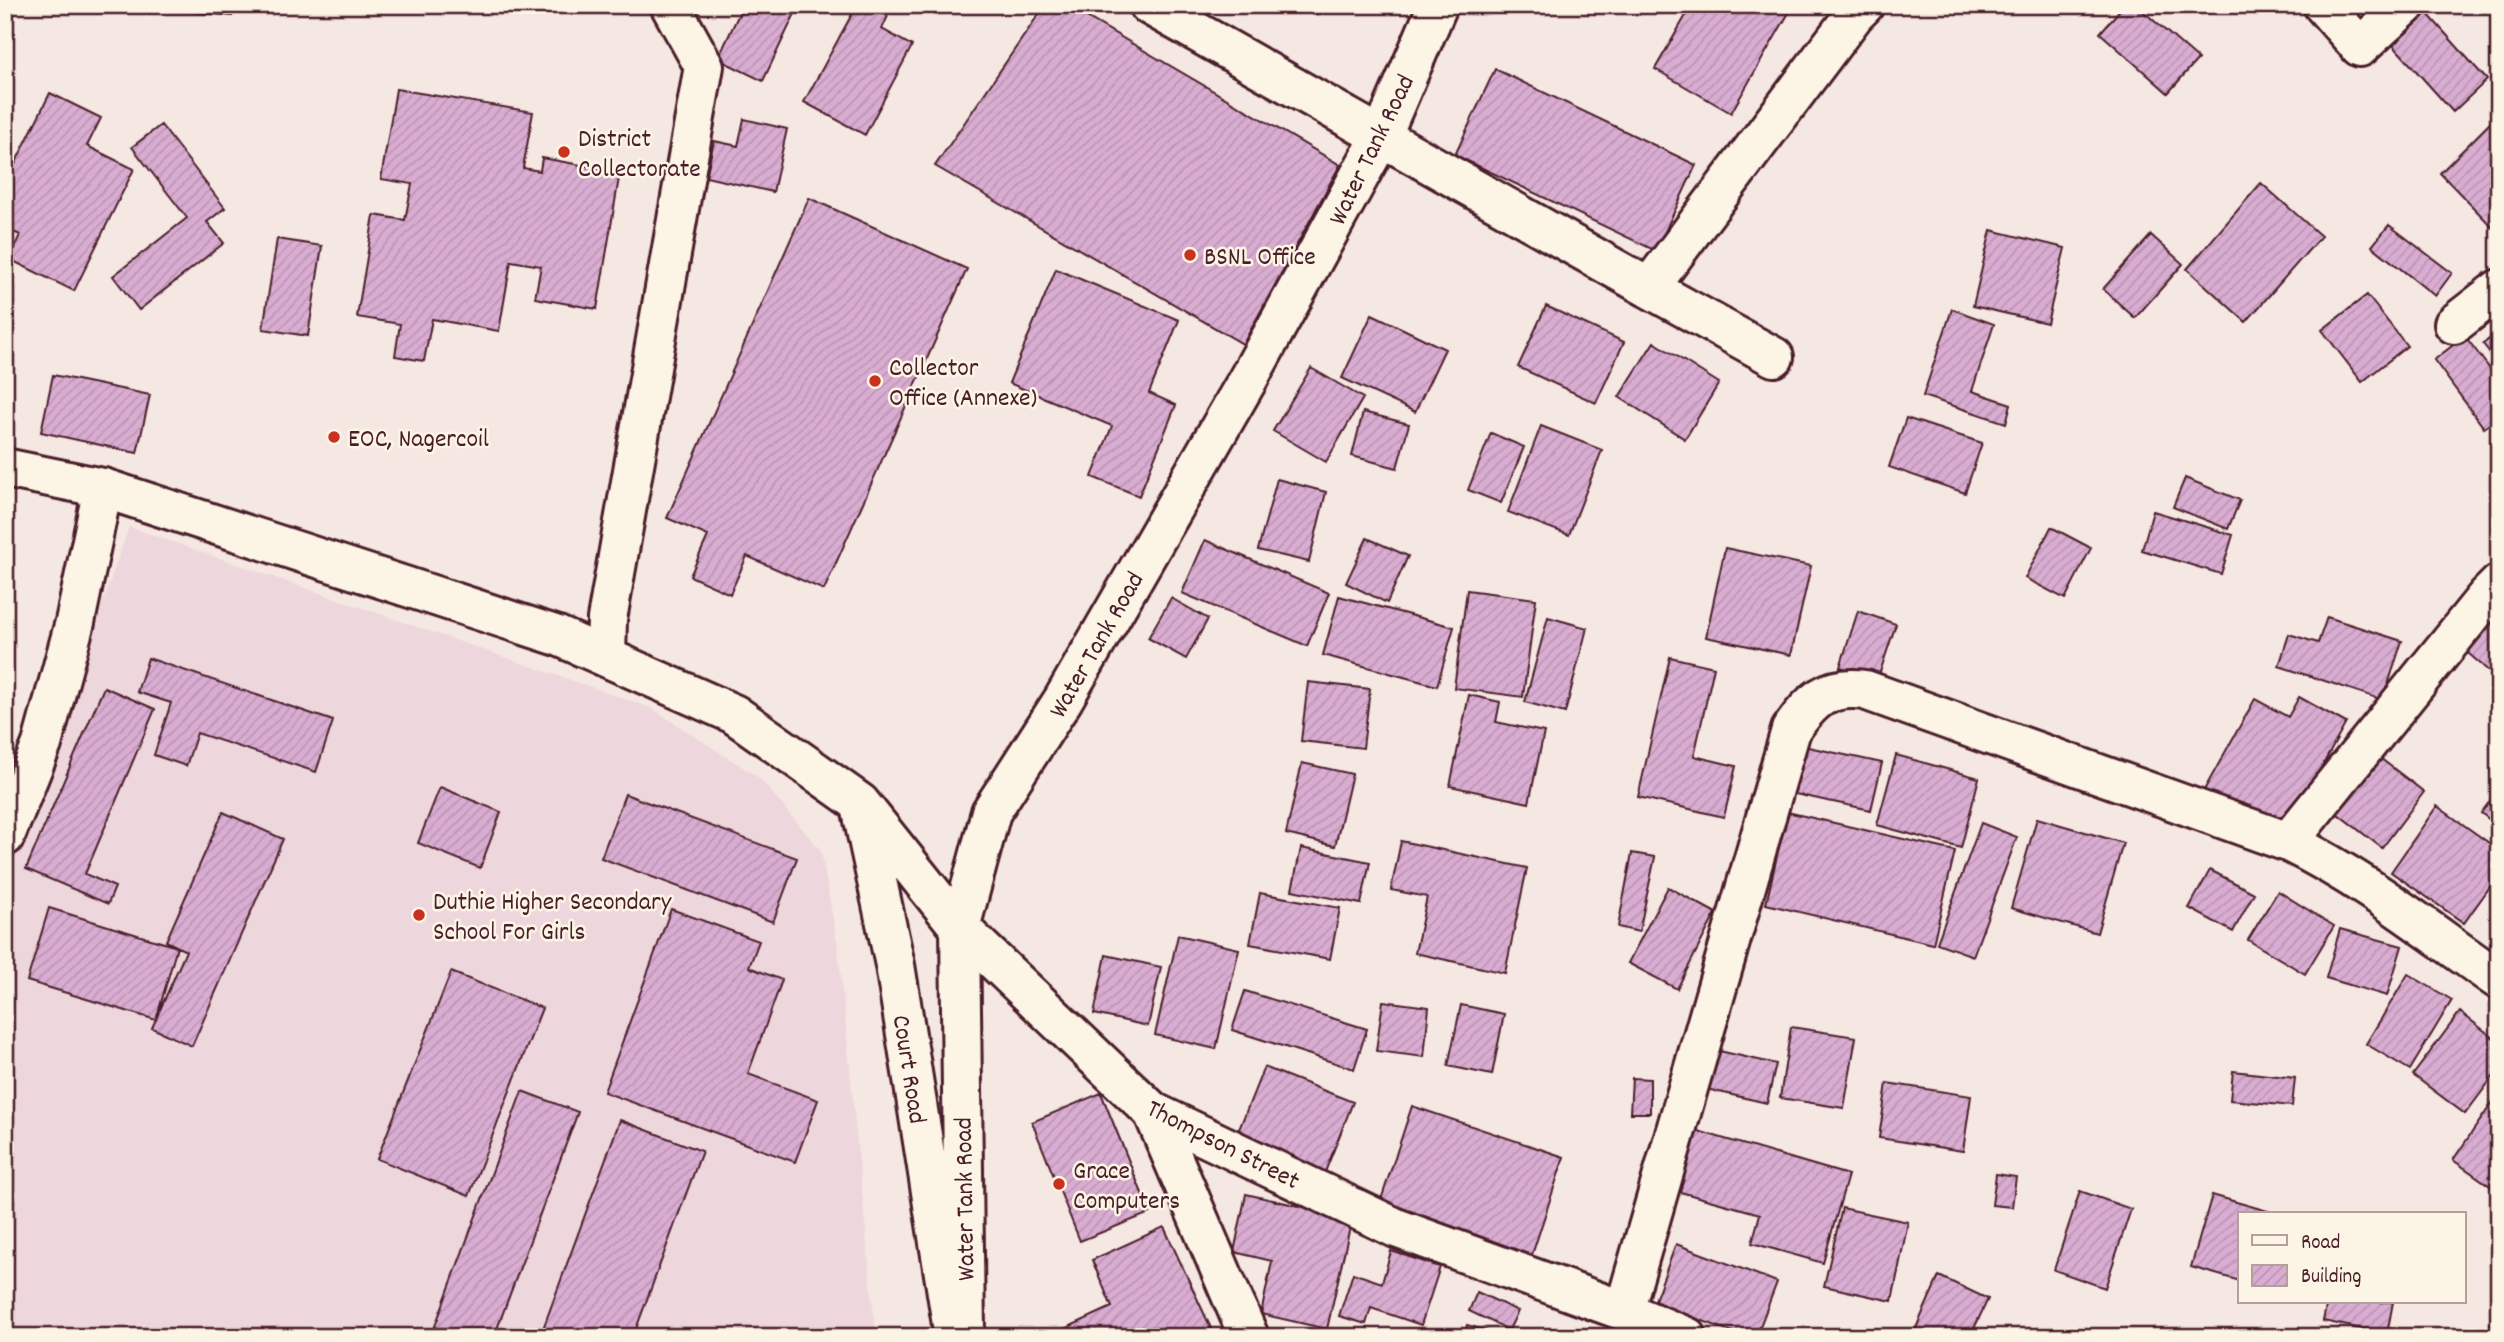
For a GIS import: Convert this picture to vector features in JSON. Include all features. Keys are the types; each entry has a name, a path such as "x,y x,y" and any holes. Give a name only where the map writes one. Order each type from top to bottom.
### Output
{"street":[{"path":"606,657 607,619 704,66 670,5"},
{"path":"1149,5 1773,357"},
{"name":"Water Tank Road","path":"965,1337 960,928 991,812 1063,700 1247,381 1382,135 1438,5"},
{"path":"1649,288 1864,5"},
{"path":"2322,5 2360,47 2406,5"},
{"path":"2454,324 2499,289"},
{"name":"Thompson Street","path":"5,468 103,488 558,636 734,714 860,803 960,928 1153,1112 1396,1228 1624,1311 1687,1337"},
{"path":"5,836 41,744 75,622 103,488"},
{"path":"2288,842 2478,606 2499,584"},
{"path":"1624,1311 1791,730 1808,706 1825,695 1847,688 1865,691 2288,842 2357,879 2499,980"},
{"name":"Court Road","path":"860,803 895,965 954,1337"},
{"path":"1153,1112 1250,1337"}],"shaded area":[{"name":"Duthie Higher Secondary School For Girls","path":"129,527 651,708 759,778 821,851 838,948 876,1337 5,1337 5,883"}],"building":[{"path":"124,5 234,5 232,16"},
{"path":"743,5 799,5 763,81 718,59"},
{"path":"857,5 868,5 888,16 882,29 912,46 865,135 804,102"},
{"name":"BSNL Office","path":"1045,5 1066,5 1340,165 1243,344 935,166"},
{"path":"1286,5 1322,5 1319,15"},
{"path":"1692,5 1784,5 1791,9 1731,113 1655,69"},
{"path":"2124,5 2136,5 2198,59 2168,93 2100,33"},
{"path":"2427,13 2487,80 2453,112 2392,44"},
{"path":"1495,69 1696,165 1656,251 1455,155"},
{"path":"396,89 533,112 523,168 540,171 542,158 620,172 597,309 535,298 541,266 511,261 499,331 432,319 424,361 395,356 400,324 357,317 374,215 405,220 412,184 381,179"},
{"path":"50,93 101,118 87,146 134,169 74,291 9,259 20,235 5,228 5,184"},
{"path":"744,119 787,129 773,192 706,177 714,141 738,146"},
{"path":"2493,120 2499,126 2499,234 2440,173"},
{"path":"161,125 225,208 207,222 224,243 139,310 113,276 187,218 132,147"},
{"path":"2261,183 2321,236 2246,322 2187,269"},
{"path":"809,198 967,269 824,590 747,556 730,594 690,576 708,536 667,518"},
{"path":"2389,225 2452,273 2435,296 2372,246"},
{"path":"1991,230 2065,248 2047,323 1973,306"},
{"path":"2151,235 2183,264 2135,318 2103,289"},
{"path":"277,239 322,246 308,336 263,329"},
{"path":"1056,269 1179,320 1149,393 1176,405 1139,496 1092,477 1112,426 1009,383"},
{"path":"2367,295 2407,346 2362,382 2322,330"},
{"path":"1546,306 1624,342 1596,403 1518,367"},
{"path":"1952,309 1994,324 1972,391 2011,404 2006,423 1923,396"},
{"path":"1372,314 1445,349 1415,412 1342,378"},
{"path":"2499,331 2499,364 2483,344"},
{"path":"2465,336 2499,381 2499,417 2484,428 2434,360"},
{"path":"1654,342 1719,383 1685,439 1619,397"},
{"path":"1311,368 1363,398 1326,462 1273,431"},
{"path":"53,375 150,395 137,453 41,432"},
{"path":"1363,412 1409,424 1397,468 1352,456"},
{"path":"1906,418 1982,443 1965,493 1889,467"},
{"path":"1541,426 1602,450 1569,535 1508,512"},
{"path":"1491,433 1524,447 1501,503 1468,490"},
{"path":"2499,444 2499,460 2491,453"},
{"path":"2185,478 2240,500 2228,529 2173,507"},
{"path":"1277,479 1326,492 1309,562 1258,550"},
{"path":"2153,511 2233,535 2221,574 2142,550"},
{"path":"2051,527 2091,548 2065,599 2025,578"},
{"path":"1367,538 1408,556 1387,603 1346,583"},
{"path":"1205,540 1329,593 1307,646 1182,593"},
{"path":"1725,548 1811,566 1791,655 1706,637"},
{"path":"1467,590 1536,599 1523,697 1454,688"},
{"path":"1339,596 1454,627 1437,686 1323,655"},
{"path":"1171,598 1208,619 1186,659 1148,638"},
{"path":"2499,605 2499,680 2461,647"},
{"path":"1858,611 1896,624 1878,678 1840,667"},
{"path":"1548,617 1587,628 1565,713 1525,702"},
{"path":"2327,617 2402,641 2383,700 2279,666 2289,634 2318,643"},
{"path":"1670,657 1714,667 1694,756 1736,766 1724,817 1638,797"},
{"path":"148,658 333,721 316,772 197,733 186,766 154,755 171,703 137,692"},
{"path":"1308,682 1370,689 1363,748 1301,741"},
{"path":"104,687 155,709 85,874 115,887 108,904 26,869"},
{"path":"1469,695 1500,702 1496,722 1544,732 1529,803 1450,786"},
{"path":"2299,697 2346,723 2284,835 2204,790 2255,699 2288,717"},
{"path":"1799,745 1882,763 1871,810 1790,793"},
{"path":"1896,755 1979,778 1961,848 1877,825"},
{"path":"2376,755 2424,792 2382,848 2334,811"},
{"path":"1302,763 1352,774 1335,846 1286,834"},
{"path":"440,787 501,812 480,868 418,843"},
{"path":"2499,789 2499,827 2481,813"},
{"path":"625,794 797,858 773,922 601,858"},
{"path":"2437,806 2499,850 2499,874 2464,923 2391,872"},
{"path":"223,812 283,839 192,1046 152,1028 186,951 166,941"},
{"path":"1787,812 1955,851 1933,944 1766,904"},
{"path":"2037,818 2123,843 2097,933 2011,908"},
{"path":"1981,823 2017,837 1973,956 1937,943"},
{"path":"1401,841 1527,868 1505,973 1415,953 1427,897 1391,890"},
{"path":"1301,848 1370,862 1361,904 1292,890"},
{"path":"1632,853 1655,857 1639,932 1618,927"},
{"path":"2210,870 2254,893 2233,932 2189,908"},
{"path":"1668,887 1716,913 1677,989 1628,963"},
{"path":"2278,891 2334,926 2305,974 2248,940"},
{"path":"1260,893 1340,908 1330,959 1250,944"},
{"path":"49,908 177,947 156,1020 27,981"},
{"path":"671,909 759,941 749,967 782,980 748,1074 818,1100 795,1162 604,1092"},
{"path":"2340,929 2402,946 2387,996 2326,978"},
{"path":"1178,935 1239,949 1216,1049 1155,1035"},
{"path":"1106,955 1161,967 1148,1026 1094,1014"},
{"path":"451,972 542,1008 469,1196 377,1159"},
{"path":"2408,974 2452,1000 2410,1070 2366,1044"},
{"path":"1245,991 1367,1029 1354,1069 1232,1030"},
{"path":"1383,1001 1429,1007 1424,1057 1376,1051"},
{"path":"1461,1005 1504,1014 1492,1075 1448,1066"},
{"path":"2460,1012 2499,1042 2499,1069 2465,1114 2413,1075"},
{"path":"1791,1027 1856,1037 1844,1108 1780,1098"},
{"path":"1702,1047 1776,1064 1767,1103 1693,1086"},
{"path":"1264,1067 1353,1102 1325,1172 1236,1137"},
{"path":"2233,1071 2295,1078 2292,1106 2230,1100"},
{"path":"1632,1078 1650,1079 1650,1113 1630,1113"},
{"path":"1887,1083 1971,1096 1963,1151 1879,1138"},
{"path":"522,1091 578,1112 494,1337 431,1337"},
{"path":"1101,1093 1150,1213 1080,1241 1032,1122"},
{"path":"2499,1093 2499,1192 2453,1160"},
{"path":"1412,1106 1564,1157 1530,1261 1378,1209"},
{"path":"620,1120 702,1151 633,1337 540,1337"},
{"path":"1691,1129 1848,1175 1823,1263 1752,1243 1760,1214 1673,1190"},
{"path":"1996,1174 2016,1177 2012,1207 1992,1205"},
{"path":"2080,1191 2131,1209 2105,1288 2054,1270"},
{"path":"1246,1194 1352,1218 1327,1329 1261,1314 1272,1261 1234,1252"},
{"path":"2212,1195 2271,1212 2238,1212 2238,1280 2191,1267"},
{"path":"1842,1208 1908,1222 1892,1301 1824,1286"},
{"path":"1164,1227 1215,1337 1065,1337 1062,1330 1112,1307 1092,1260"},
{"path":"1676,1244 1777,1282 1756,1337 1746,1337 1654,1303"},
{"path":"1391,1251 1440,1267 1421,1325 1371,1308 1366,1324 1339,1316 1353,1273 1382,1283"},
{"path":"1939,1276 1988,1299 1970,1337 1912,1337"},
{"path":"1477,1292 1518,1311 1509,1330 1469,1311"},
{"path":"2327,1304 2393,1304 2387,1334 2323,1321"},
{"path":"2499,1306 2499,1337 2485,1337"},
{"path":"1467,1325 1497,1334 1497,1337 1464,1337"}],"place":[{"name":"District Collectorate","path":"564,152"},
{"name":"BSNL Office","path":"1190,255"},
{"name":"Collector Office (Annexe)","path":"875,381"},
{"name":"EOC, Nagercoil","path":"334,437"},
{"name":"Duthie Higher Secondary School For Girls","path":"419,915"},
{"name":"Grace Computers","path":"1059,1184"}]}
